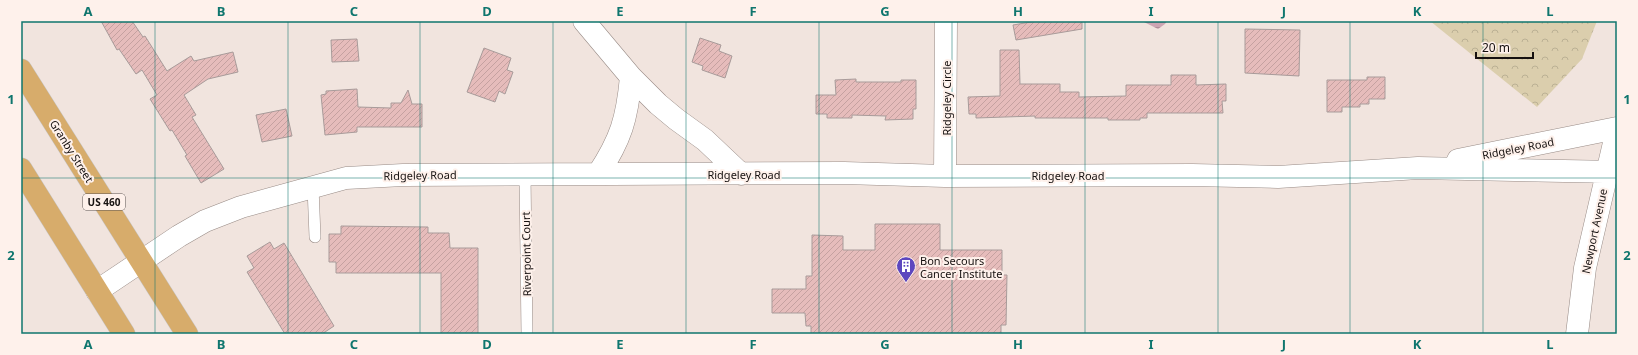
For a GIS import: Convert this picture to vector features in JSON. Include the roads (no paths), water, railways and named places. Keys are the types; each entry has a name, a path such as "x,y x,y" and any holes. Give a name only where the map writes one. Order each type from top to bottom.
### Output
{"main road":[{"name":"Granby Street","path":"21,70 187,334"},
{"path":"21,168 124,334"}],"street":[{"path":"584,21 631,77 658,104 705,140 741,174"},
{"name":"Ridgeley Circle","path":"945,176 946,21"},
{"path":"598,174 622,130 629,104 631,77"},
{"name":"Ridgeley Road","path":"1418,168 1617,129"},
{"name":"Newport Avenue","path":"1577,334 1585,268 1612,172 1617,129"},
{"name":"Ridgeley Road","path":"97,291 179,236 206,221 241,207 346,178 403,175 844,173 945,176 1192,175 1278,177 1418,168 1612,172"}],"lane":[{"name":"Riverpoint Court","path":"525,174 527,334"},
{"path":"313,187 315,237"}],"place":[{"name":"Bon Secours Cancer Institute","path":"906,283"}]}
